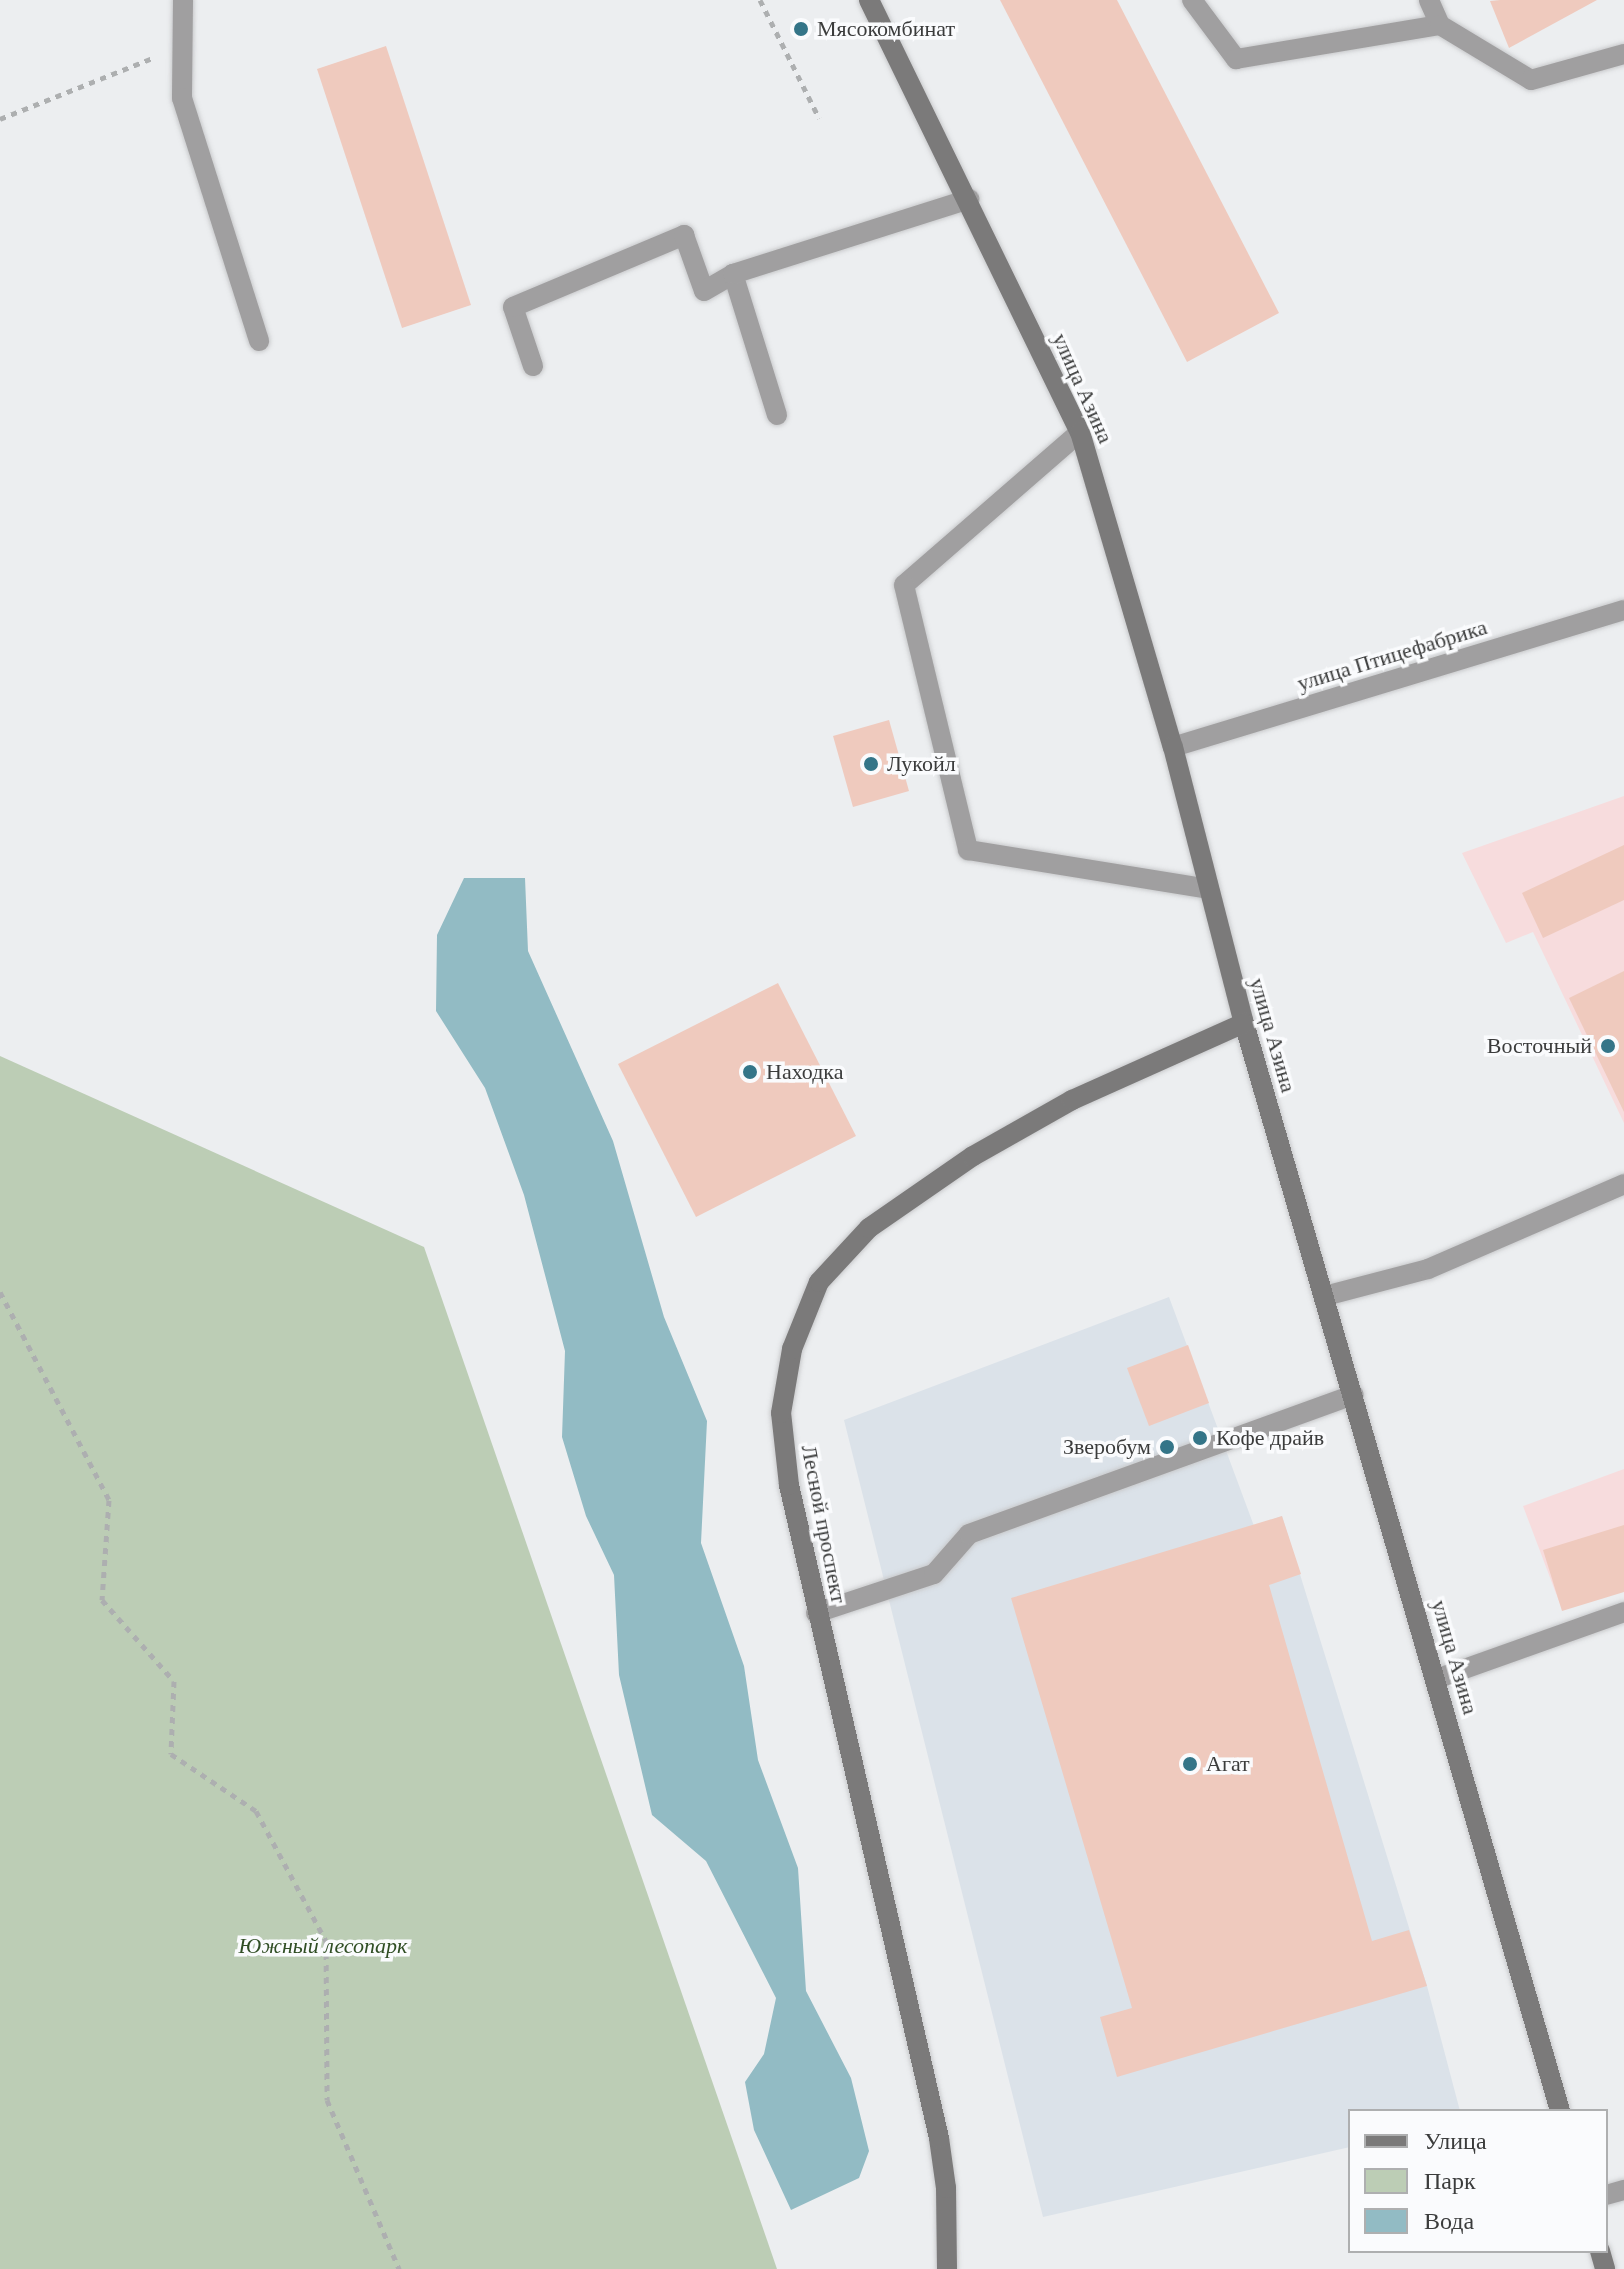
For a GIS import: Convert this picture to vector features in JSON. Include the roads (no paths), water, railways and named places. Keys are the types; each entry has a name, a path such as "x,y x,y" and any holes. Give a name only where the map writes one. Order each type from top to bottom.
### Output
{"main road":[{"name":"улица Азина","path":"869,0 969,199 1080,432 1173,747 1244,1023 1559,2109"},
{"name":"Лесной проспект","path":"947,2269 946,2188 939,2138 789,1485 781,1413 792,1349 819,1282 869,1228 973,1156 1072,1100 1244,1023"}],"street":[{"path":"183,0 182,98 259,341"},
{"path":"1192,0 1236,59 1440,25"},
{"path":"1429,0 1440,25 1531,80 1624,54"},
{"path":"533,366 513,307 684,235 704,291 733,274 969,199"},
{"path":"733,274 777,415"},
{"path":"1080,432 904,585 968,850 1208,889"},
{"name":"улица Птицефабрика","path":"1173,747 1624,610"},
{"path":"1325,1296 1428,1269 1624,1184"},
{"path":"816,1613 934,1574 969,1534 1354,1395"},
{"path":"1436,1679 1624,1612"}],"water":[{"path":"464,878 525,878 528,951 613,1141 664,1317 707,1421 701,1543 744,1666 758,1760 798,1868 806,1991 851,2078 869,2151 859,2178 791,2210 754,2130 745,2082 764,2054 776,1998 706,1861 652,1815 619,1675 614,1575 586,1516 562,1437 565,1351 524,1195 485,1088 436,1011 437,935"}],"place":[{"name":"Мясокомбинат","path":"801,29"},
{"name":"Лукойл","path":"871,764"},
{"name":"Восточный","path":"1608,1046"},
{"name":"Находка","path":"750,1072"},
{"name":"Кофе драйв","path":"1200,1438"},
{"name":"Зверобум","path":"1167,1447"},
{"name":"Агат","path":"1190,1764"}],"park label":[{"name":"Южный лесопарк","path":"323,1946"}]}
